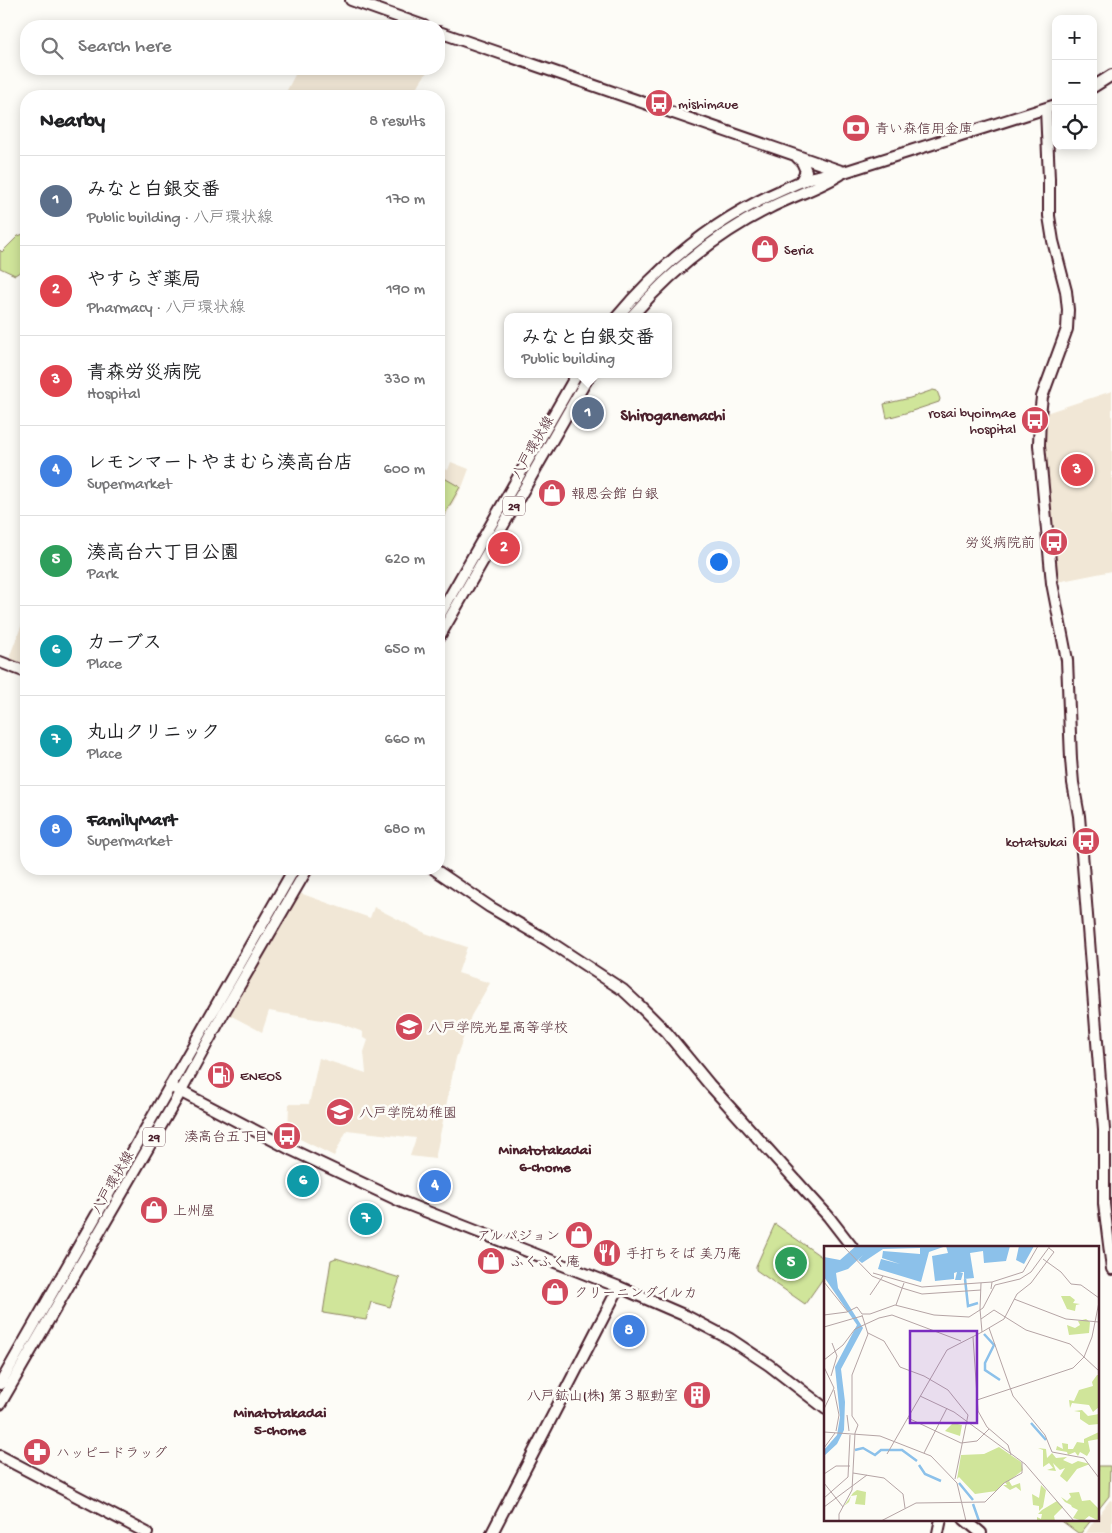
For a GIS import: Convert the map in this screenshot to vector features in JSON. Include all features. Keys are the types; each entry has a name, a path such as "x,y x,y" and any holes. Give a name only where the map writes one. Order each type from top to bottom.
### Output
{"street":[{"path":"351,0 407,20"},
{"path":"445,34 844,172"},
{"path":"1097,84 1112,75"},
{"path":"621,313 653,276 713,229 760,200 801,181 844,172 1051,107 1049,216 1053,241 1066,291 1068,310 1067,329 1042,397 1039,445 1052,583 1067,660 1071,764 1079,816 1108,1144 1104,1204 1112,1269"},
{"path":"795,155 805,166 806,171 801,181"},
{"path":"635,313 661,284 716,240 768,208 830,182 844,172"},
{"name":"八戸環状線","path":"445,606 576,378"},
{"name":"八戸環状線","path":"445,627 588,378"},
{"path":"0,662 20,670"},
{"name":"八戸環状線","path":"0,1384 291,875"},
{"name":"八戸環状線","path":"0,1404 181,1091 303,875"},
{"path":"443,875 490,907 547,940 623,990 667,1033 709,1084 828,1216 851,1246"},
{"path":"170,1086 292,1150 402,1202 619,1287 686,1316 730,1339 769,1365 824,1407"},
{"path":"492,1533 619,1287"},
{"path":"0,1456 148,1533"},
{"path":"938,1533 941,1520"},
{"path":"965,1520 982,1533"}],"shaded area":[{"path":"295,75 425,75 415,90 287,90"},
{"path":"1112,391 1112,571 1052,583 1040,415"},
{"path":"451,462 469,469 463,485 445,517 445,469 448,470"},
{"path":"20,629 20,666 11,662 10,655"},
{"name":"八戸学院光星高等学校","path":"294,891 370,918 374,907 425,933 467,947 458,973 490,983 471,1016 456,1058 435,1159 410,1156 416,1138 347,1130 334,1156 288,1133 289,1104 309,1104 319,1058 366,1073 364,1052 368,1040 363,1038 363,1032 339,1023 269,1011 262,1032 224,1012"},
{"path":"1110,1500 1112,1501 1112,1533 1086,1533 1094,1520 1100,1520 1100,1513"}],"green space":[{"path":"20,235 20,272 15,275 0,268 0,250 2,252"},
{"path":"933,390 937,391 940,399 939,402 887,418 884,404"},
{"path":"445,478 460,487 445,513"},
{"path":"775,1224 824,1259 824,1277 805,1304 756,1270 756,1266"},
{"path":"336,1258 400,1278 390,1307 371,1302 366,1320 323,1313 331,1260"},
{"path":"1100,1466 1110,1466 1109,1496 1100,1507"},
{"path":"1060,1520 1091,1520 1081,1533 1078,1533"}],"place":[{"name":"mishimaue","path":"659,103"},
{"name":"青い森信用金庫","path":"856,128"},
{"name":"Seria","path":"765,249"},
{"name":"みなと白銀交番","path":"588,413"},
{"name":"rosai byoinmae hospital","path":"1035,420"},
{"name":"青森労災病院","path":"1077,470"},
{"name":"報恩会館 白銀","path":"552,493"},
{"name":"労災病院前","path":"1054,542"},
{"name":"やすらぎ薬局","path":"504,548"},
{"name":"kotatsukai","path":"1086,841"},
{"name":"八戸学院光星高等学校","path":"409,1027"},
{"name":"ENEOS","path":"221,1075"},
{"name":"八戸学院幼稚園","path":"340,1112"},
{"name":"湊高台五丁目","path":"287,1136"},
{"name":"カーブス","path":"303,1181"},
{"name":"レモンマートやまむら湊高台店","path":"435,1186"},
{"name":"上州屋","path":"154,1210"},
{"name":"丸山クリニック","path":"366,1219"},
{"name":"アルパジョン","path":"579,1235"},
{"name":"手打ちそば 美乃庵","path":"607,1253"},
{"name":"ふくふく庵","path":"491,1261"},
{"name":"湊高台六丁目公園","path":"791,1263"},
{"name":"クリーニングイルカ","path":"555,1292"},
{"name":"FamilyMart","path":"629,1331"},
{"name":"八戸鉱山(株) 第３駆動室","path":"697,1395"},
{"name":"ハッピードラッグ","path":"37,1452"}],"district":[{"name":"Shiroganemachi","path":"673,414"},
{"name":"Minatotakadai 6-chome","path":"545,1158"},
{"name":"Minatotakadai 5-chome","path":"280,1420"}]}
